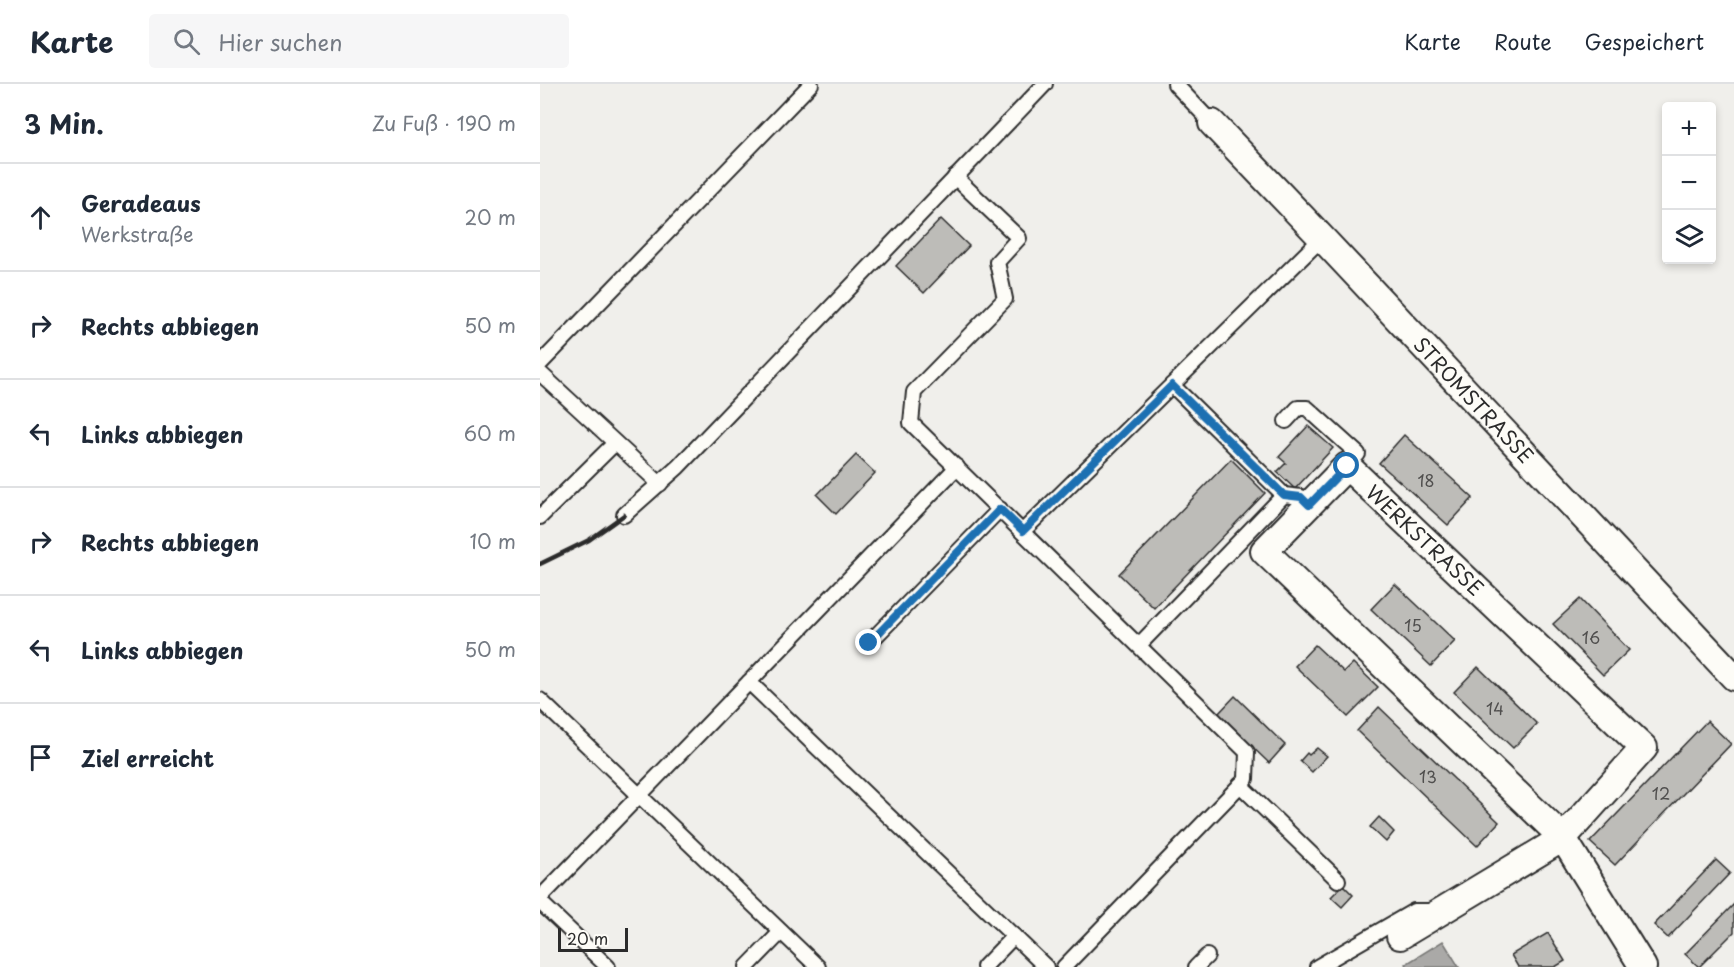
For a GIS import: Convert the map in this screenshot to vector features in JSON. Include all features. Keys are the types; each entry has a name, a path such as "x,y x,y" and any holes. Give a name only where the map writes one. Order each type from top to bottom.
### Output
{"street":[{"name":"STROMSTRASSE","path":"1212,123 1734,677"},
{"path":"1347,466 1264,551 1563,838 1643,967"},
{"name":"WERKSTRASSE","path":"1347,466 1644,748 1563,838 1400,936"}],"lane":[{"path":"540,364 811,84"},
{"path":"624,515 660,484 1045,84"},
{"path":"1175,84 1212,123"},
{"path":"955,177 1019,238 997,262 1005,299 914,392 911,423 1247,752 1246,779 1064,967"},
{"path":"1023,531 1322,238"},
{"path":"540,373 660,484"},
{"path":"1172,385 1284,495 1301,497 1309,505"},
{"path":"1286,421 1298,408 1307,408 1358,454 1347,466"},
{"path":"540,517 615,443"},
{"path":"608,967 540,900 957,467"},
{"path":"1139,645 1284,495"},
{"path":"869,643 1000,509"},
{"path":"748,682 1046,967"},
{"path":"540,700 818,967"},
{"path":"1240,785 1338,880"},
{"path":"1317,967 1414,911 1440,911"},
{"path":"747,967 781,932"},
{"path":"984,967 1014,936"},
{"path":"1196,967 1207,956"}],"shaded area":[{"path":"1443,941 1459,967 1408,967 1406,964"}],"building":[{"path":"941,219 969,246 924,293 896,266"},
{"path":"1308,426 1333,448 1295,489 1277,472 1286,463 1279,457"},
{"path":"1404,435 1473,498 1448,525 1379,463"},
{"path":"856,455 875,473 836,514 817,495"},
{"path":"1231,459 1265,493 1154,608 1119,574"},
{"path":"1395,584 1455,641 1431,666 1371,609"},
{"path":"1580,599 1629,650 1603,675 1553,624"},
{"path":"1315,645 1344,672 1353,663 1378,687 1348,717 1295,666"},
{"path":"1478,667 1537,724 1513,748 1454,692"},
{"path":"1235,696 1285,745 1269,763 1218,714"},
{"path":"1379,707 1499,822 1477,846 1357,731"},
{"path":"1707,721 1731,744 1615,865 1590,842"},
{"path":"1317,748 1327,756 1312,772 1300,761 1307,753 1309,755"},
{"path":"1379,817 1394,832 1386,842 1370,827"},
{"path":"1716,860 1730,873 1668,938 1654,925"},
{"path":"1343,885 1353,895 1342,907 1331,897"},
{"path":"1734,904 1734,932 1699,967 1685,954"},
{"path":"1548,933 1565,961 1555,967 1518,967 1511,955"}],"railway":[{"path":"540,564 589,540 624,515"}],"route":[{"path":"869,643 1000,509 1023,531 1172,385 1284,495 1301,497 1309,505 1347,466"}]}
